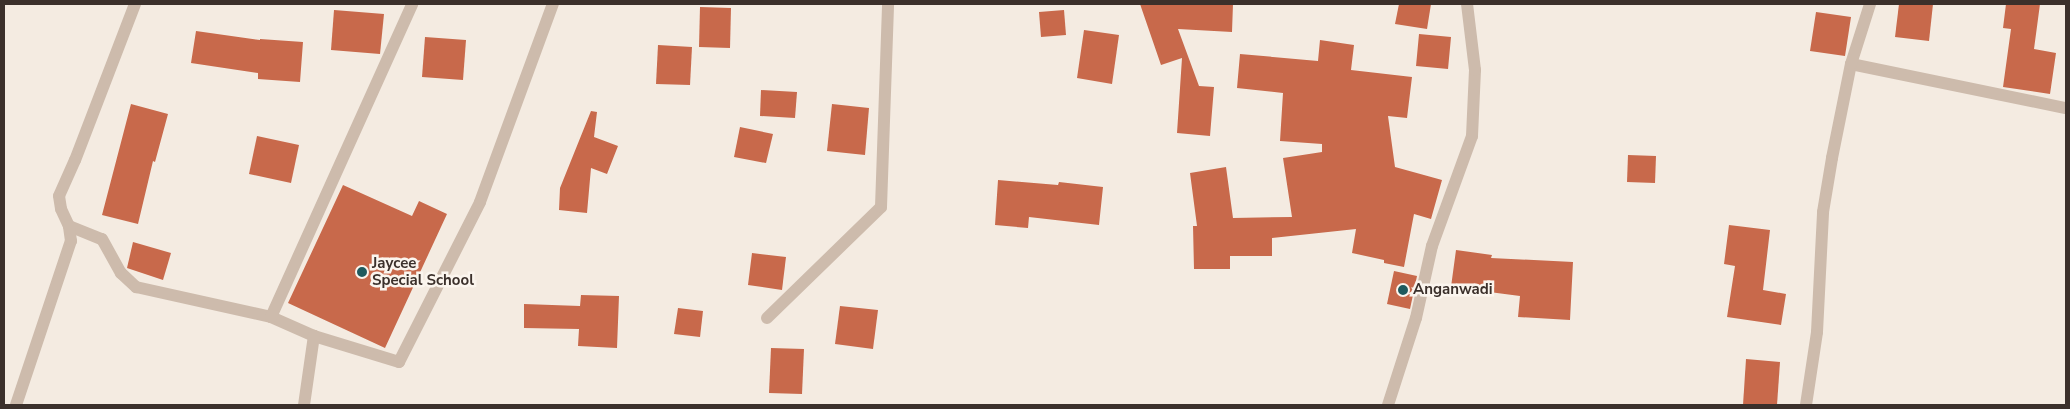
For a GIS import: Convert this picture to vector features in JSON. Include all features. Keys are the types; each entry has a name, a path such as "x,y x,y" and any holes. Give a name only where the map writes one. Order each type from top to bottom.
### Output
{"street":[{"path":"16,405 71,241 69,226 61,209 59,196 75,160 135,4"},
{"path":"271,317 412,4"},
{"path":"69,226 102,239 121,273 136,287 271,317 314,336 400,362 480,202 553,4"},
{"path":"767,318 881,207 888,4"},
{"path":"1388,405 1416,318 1432,246 1472,136 1475,70 1467,4"},
{"path":"1806,405 1817,332 1823,212 1851,64 1870,4"},
{"path":"1851,64 2066,108"},
{"path":"304,405 314,336"}],"building":[{"path":"1140,4 1233,4 1232,32 1178,29 1199,86 1214,87 1210,136 1177,133 1182,58 1161,65"},
{"path":"1399,4 1431,4 1427,29 1395,24"},
{"path":"1899,4 1933,4 1929,41 1895,37"},
{"path":"2006,4 2040,4 2034,49 2056,53 2050,94 2003,87 2011,29 2003,28"},
{"path":"700,7 731,8 730,48 699,47"},
{"path":"334,10 384,14 380,54 331,50"},
{"path":"1064,10 1066,35 1041,37 1039,12"},
{"path":"1816,12 1851,17 1845,56 1810,51"},
{"path":"1084,30 1119,35 1112,84 1077,78"},
{"path":"196,31 260,40 303,42 300,82 258,79 258,73 191,63"},
{"path":"1419,34 1451,37 1448,69 1416,66"},
{"path":"425,37 466,40 463,80 422,77"},
{"path":"1320,40 1354,45 1351,70 1412,77 1407,118 1388,116 1395,167 1442,180 1431,219 1414,214 1404,267 1384,263 1384,260 1352,253 1356,229 1272,238 1272,256 1230,256 1230,269 1194,269 1193,226 1197,226 1190,173 1226,167 1233,218 1292,217 1283,158 1322,152 1322,144 1280,141 1283,93 1237,88 1240,54 1318,61"},
{"path":"658,45 692,47 690,85 656,84"},
{"path":"761,90 797,92 795,118 760,116"},
{"path":"131,104 168,114 155,162 153,161 138,224 102,215"},
{"path":"832,104 869,108 865,155 827,151"},
{"path":"591,111 597,112 594,137 618,146 607,174 591,168 587,213 559,210 560,188"},
{"path":"740,127 773,134 766,163 734,157"},
{"path":"257,136 299,145 291,183 249,174"},
{"path":"1628,155 1656,156 1655,183 1627,182"},
{"path":"998,180 1058,185 1059,182 1103,187 1099,225 1029,217 1028,228 995,225"},
{"name":"Jaycee Special School","path":"343,185 412,216 419,201 447,214 385,348 288,303"},
{"path":"1729,225 1770,230 1763,290 1786,294 1781,325 1727,317 1735,266 1724,264"},
{"path":"133,242 171,253 163,280 127,268"},
{"path":"1456,250 1492,255 1491,258 1573,262 1570,320 1518,317 1520,296 1451,287"},
{"path":"752,253 786,257 782,290 748,285"},
{"name":"Anganwadi","path":"1394,271 1417,276 1410,309 1387,304"},
{"path":"581,295 619,296 617,348 578,346 579,329 524,328 524,304 580,306"},
{"path":"840,306 878,310 873,349 835,344"},
{"path":"678,308 703,311 700,337 674,334"},
{"path":"771,348 804,349 802,394 769,393"},
{"path":"1746,359 1780,362 1777,405 1743,405"}],"place":[{"name":"Jaycee Special School","path":"362,272"},
{"name":"Anganwadi","path":"1403,290"}]}
